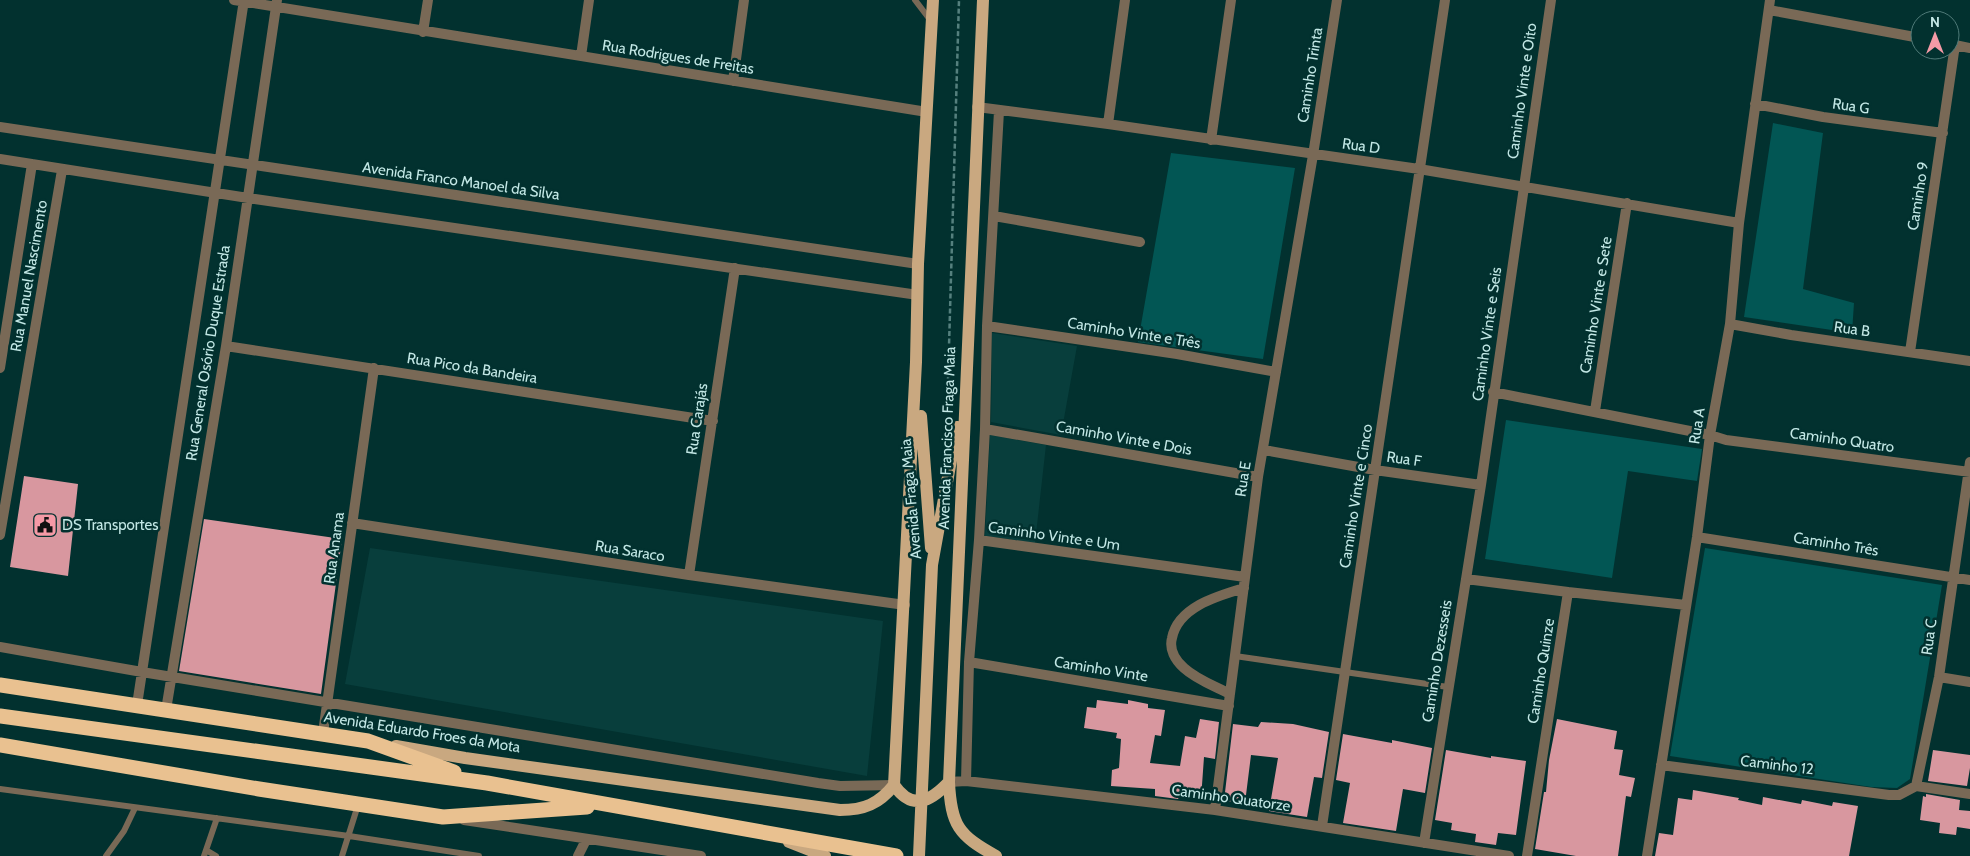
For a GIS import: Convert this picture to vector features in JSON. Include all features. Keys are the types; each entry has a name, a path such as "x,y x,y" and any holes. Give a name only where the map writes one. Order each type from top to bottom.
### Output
{"highway":[{"name":"Avenida Eduardo Froes da Mota","path":"0,685 368,741"},
{"path":"0,716 487,783 896,856"},
{"path":"368,741 487,783"},
{"path":"0,745 259,789 443,817 609,806"}],"main road":[{"path":"933,0 918,264 916,362 905,605 894,785 908,800 918,801 928,800 949,782"},
{"name":"Avenida Francisco Fraga Maia","path":"983,0 949,782 950,806 956,823 965,836 996,856"},
{"name":"Avenida Fraga Maia","path":"916,362 932,565"},
{"name":"Avenida Fraga Maia","path":"932,565 966,378"},
{"path":"918,856 932,565"},
{"name":"Avenida Eduardo Froes da Mota","path":"368,741 466,758 840,810 856,810 870,806 886,795 894,785"},
{"path":"771,835 825,856"}],"street":[{"path":"423,32 428,0"},
{"path":"581,56 589,0"},
{"path":"733,81 744,0"},
{"path":"1108,124 1125,0"},
{"path":"1211,140 1231,0"},
{"name":"Caminho Trinta","path":"1313,155 1337,0"},
{"name":"Caminho Vinte e Cinco","path":"1322,826 1445,0"},
{"name":"Caminho Vinte e Oito","path":"1523,187 1551,0"},
{"name":"Rua Rodrigues de Freitas","path":"241,1 276,3 423,32 927,112"},
{"name":"Rua General Osório Duque Estrada","path":"137,705 216,192 241,1"},
{"name":"Rua General Osório Duque Estrada","path":"166,710 226,346 276,3"},
{"path":"1769,5 1910,36"},
{"name":"Rua A","path":"1647,856 1697,537 1710,435 1730,324 1739,223 1769,5"},
{"name":"Caminho 9","path":"1910,352 1943,133 1951,60"},
{"name":"Rua G","path":"1755,104 1824,117 1943,133"},
{"name":"Rua D","path":"977,108 1108,124 1419,169 1739,223"},
{"path":"979,540 985,429 987,326 999,111"},
{"name":"Avenida Franco Manoel da Silva","path":"0,127 918,264"},
{"name":"Rua E","path":"1215,810 1258,476 1264,450 1313,155"},
{"path":"0,159 248,198 918,295"},
{"name":"Rua Manuel Nascimento","path":"0,368 4,318 32,164"},
{"name":"Rua Manuel Nascimento","path":"0,535 62,170"},
{"name":"Caminho Vinte e Seis","path":"1481,485 1523,187"},
{"name":"Caminho Vinte e Sete","path":"1595,411 1627,203"},
{"path":"994,216 1140,242"},
{"name":"Rua Carajás","path":"689,575 736,268"},
{"name":"Rua B","path":"1730,324 1791,335 1970,361"},
{"name":"Caminho Vinte e Três","path":"987,326 1177,354 1276,372"},
{"name":"Rua Pico da Bandeira","path":"226,346 712,421"},
{"name":"Rua Anama","path":"323,733 374,368"},
{"name":"Caminho Quatro","path":"1493,392 1595,411 1726,440 1969,469"},
{"name":"Caminho Vinte e Dois","path":"985,429 1258,476"},
{"name":"Rua F","path":"1264,450 1375,470 1481,485"},
{"name":"Rua C","path":"1916,786 1939,677 1969,469"},
{"name":"Caminho Dezesseis","path":"1424,843 1481,485"},
{"name":"Rua Saraco","path":"352,523 689,575 905,605"},
{"name":"Caminho Três","path":"1697,537 1970,580"},
{"name":"Caminho Vinte e Um","path":"966,781 969,662 979,540 1245,582"},
{"path":"1466,579 1686,605"},
{"path":"1230,694 1200,680 1183,668 1173,656 1170,643 1173,630 1183,616 1245,582"},
{"name":"Caminho Quinze","path":"1527,856 1568,592"},
{"path":"0,647 171,677 825,784 840,786 894,785"},
{"name":"Caminho Vinte","path":"969,662 1229,706"},
{"path":"1939,677 1970,682"},
{"name":"Caminho 12","path":"1661,765 1889,795 1899,795 1916,786"},
{"name":"Caminho Quatorze","path":"949,782 966,781 1215,810 1509,856"},
{"path":"1916,786 1970,794"},
{"path":"443,817 701,856"},
{"path":"578,856 586,840"}],"lane":[{"path":"915,0 932,22"},
{"path":"1235,656 1448,687"},
{"path":"0,789 349,836 479,856"},
{"path":"342,856 358,804"},
{"path":"106,856 124,831 135,808"},
{"path":"216,856 205,853 217,818"}],"path":[{"path":"948,382 959,0"}],"shaded area":[{"path":"1773,123 1823,133 1803,289 1854,303 1852,333 1744,317"},
{"path":"1171,153 1295,168 1263,359 1138,342"},
{"path":"992,333 1077,346 1061,435 991,422"},
{"path":"1506,420 1702,449 1697,481 1628,471 1612,578 1485,559"},
{"path":"990,435 1046,445 1035,543 985,536"},
{"path":"370,548 883,621 867,776 345,684"},
{"path":"1705,548 1942,585 1910,779 1897,788 1871,787 1670,756"}],"building":[{"name":"DS Transportes","path":"24,476 78,484 68,576 10,567"},
{"path":"204,519 342,539 321,694 179,671"},
{"path":"1097,700 1128,704 1128,700 1148,704 1148,708 1165,710 1161,736 1155,735 1150,763 1180,766 1185,736 1196,738 1200,719 1219,722 1215,759 1204,757 1201,799 1155,796 1155,789 1111,786 1112,770 1119,768 1121,739 1116,738 1117,733 1084,728 1087,707 1096,708"},
{"path":"1557,719 1617,731 1614,749 1623,750 1619,775 1635,778 1631,797 1626,796 1618,856 1576,856 1535,849"},
{"path":"1261,722 1293,724 1329,732 1322,778 1314,777 1307,817 1269,811 1278,758 1251,755 1245,803 1224,801 1233,724 1258,727"},
{"path":"1343,734 1392,743 1392,740 1432,748 1425,793 1403,789 1396,831 1343,823 1350,783 1336,780"},
{"path":"1446,750 1491,758 1491,756 1526,761 1516,835 1498,833 1496,845 1475,842 1476,834 1451,830 1452,823 1435,820"},
{"path":"1933,750 1970,755 1967,786 1928,781"},
{"path":"1693,790 1739,798 1738,800 1762,805 1763,797 1801,804 1802,800 1832,806 1833,802 1858,806 1849,856 1655,856 1659,833 1673,835 1678,798 1692,800"},
{"path":"1926,794 1960,800 1959,810 1970,811 1970,829 1957,827 1956,835 1939,833 1940,823 1920,820 1923,796 1926,797"}],"place":[{"name":"DS Transportes","path":"45,525"}]}
